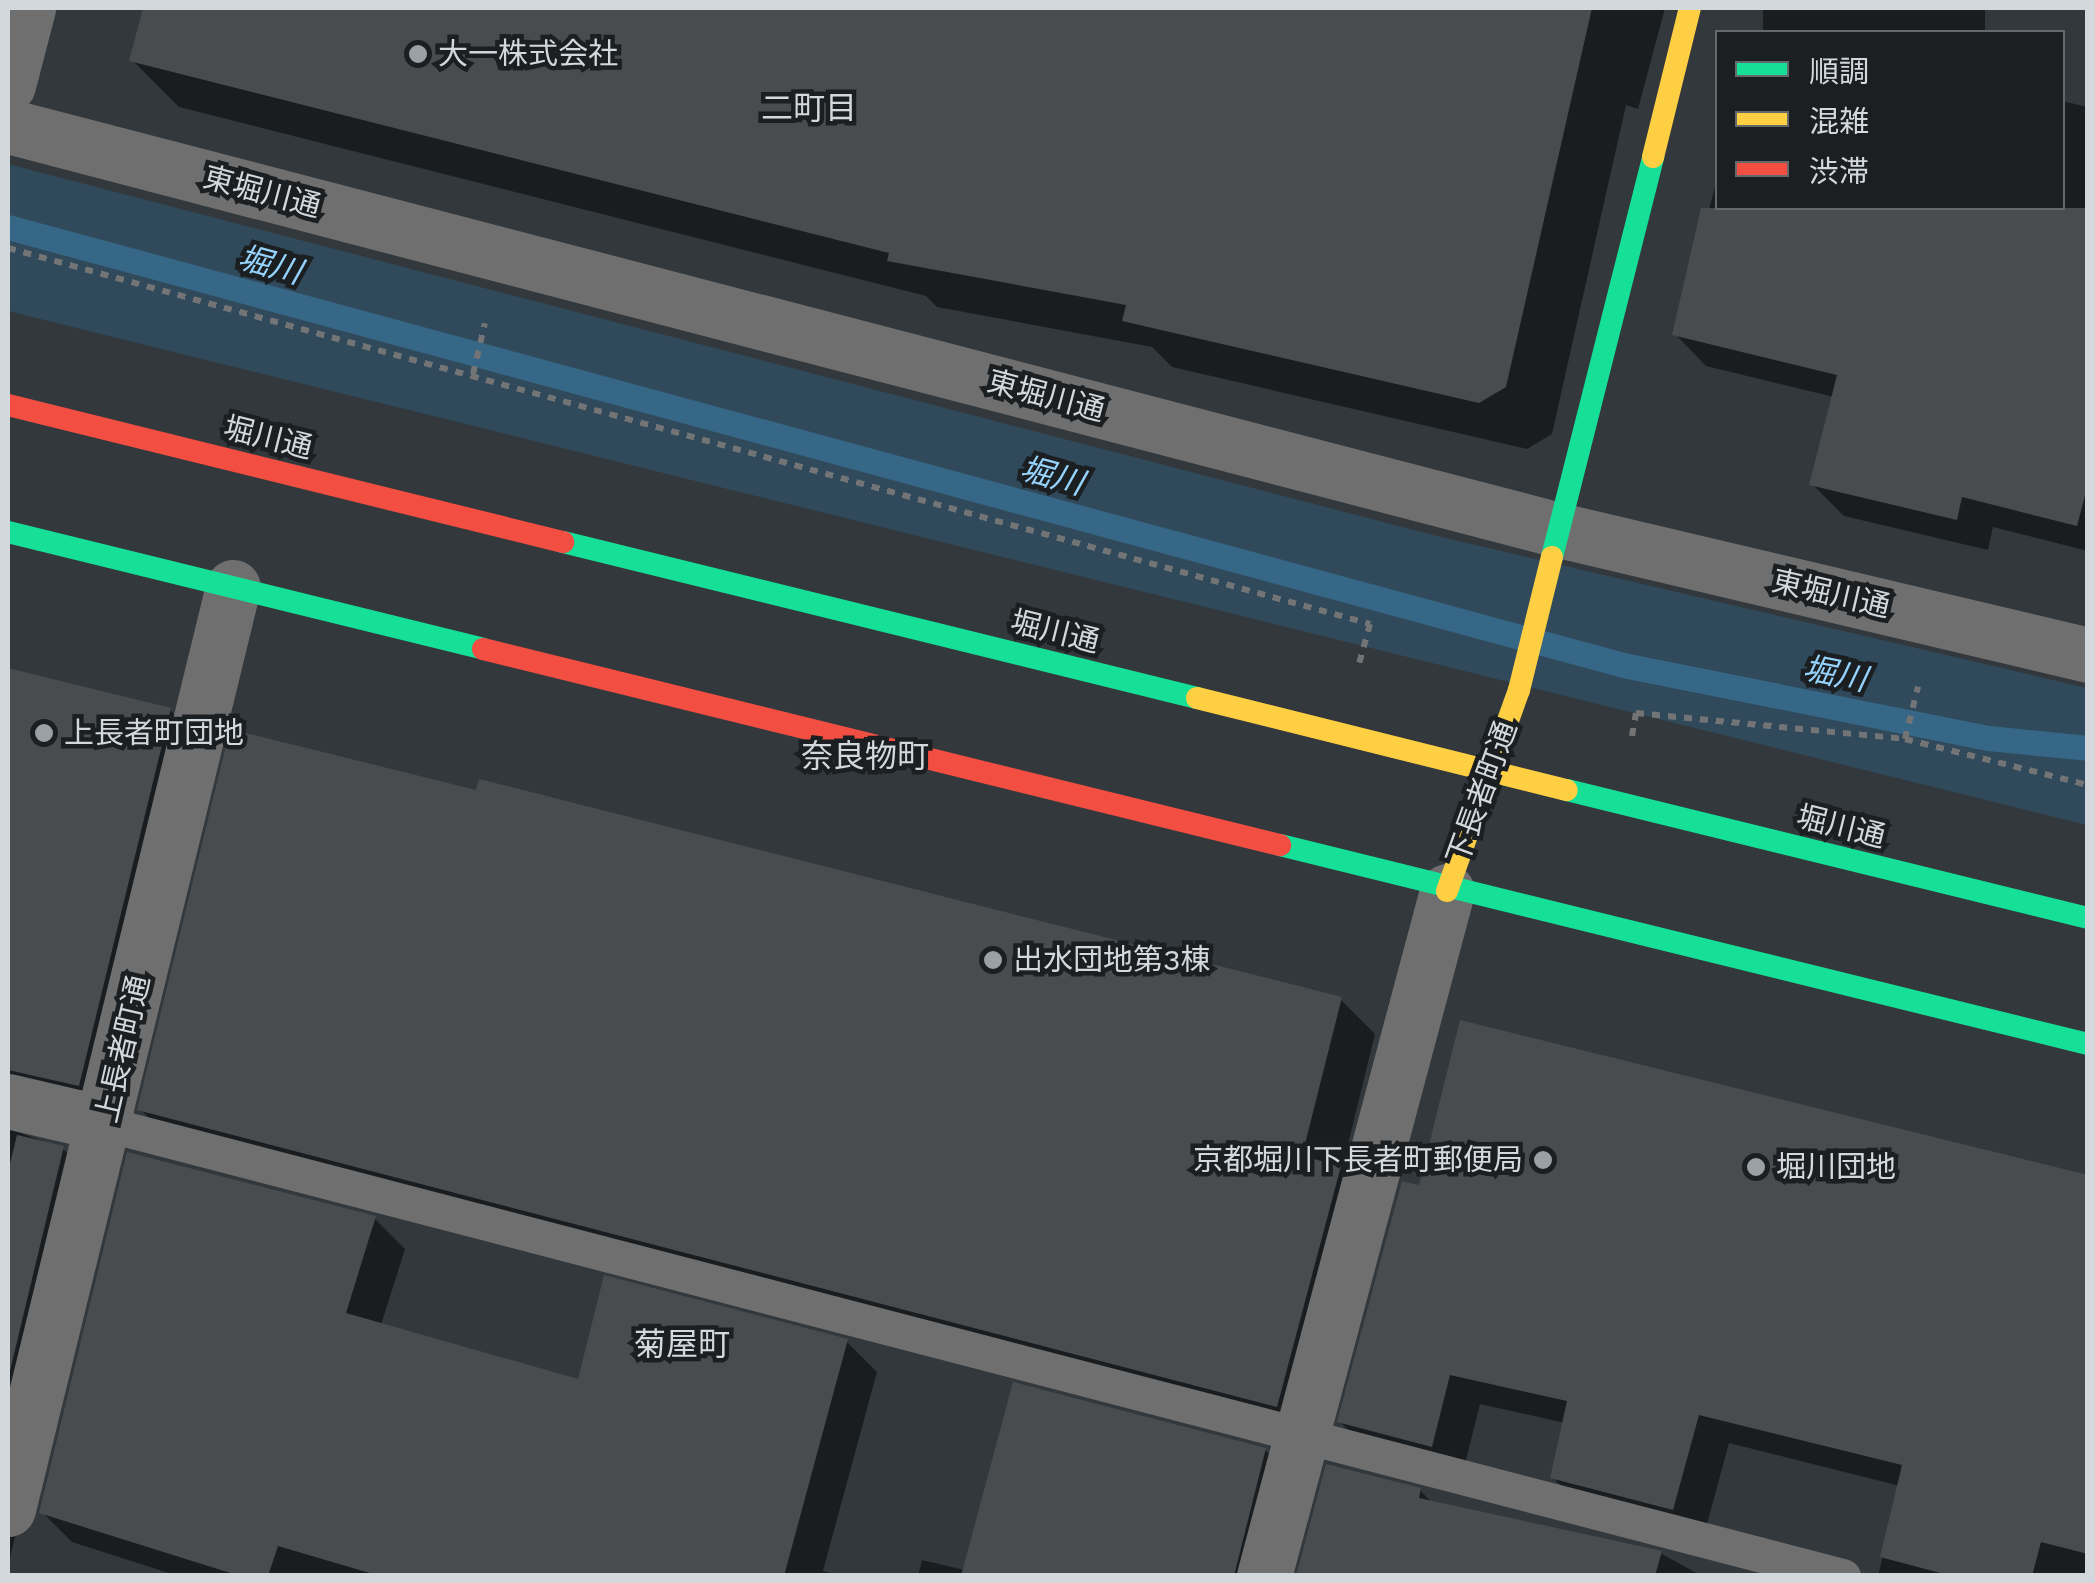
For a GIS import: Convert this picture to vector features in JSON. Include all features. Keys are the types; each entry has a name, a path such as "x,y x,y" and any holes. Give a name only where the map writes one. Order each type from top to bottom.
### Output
{"main road":[{"name":"下長者町通","path":"1447,891 1519,690 1690,8"},
{"name":"堀川通","path":"8,404 2088,918"},
{"path":"8,532 1447,891 2088,1044"}],"street":[{"path":"8,85 28,8"},
{"name":"東堀川通","path":"8,126 1556,544 2088,655"},
{"name":"上長者町通","path":"8,1510 106,1124 233,587"},
{"name":"下長者町通","path":"1264,1576 1447,891"},
{"path":"8,1101 106,1124"}],"lane":[{"path":"106,1124 1843,1576"}],"path":[{"path":"8,248 1370,624 1359,664"},
{"path":"473,374 486,315"},
{"path":"1905,740 1920,677"},
{"path":"1631,742 1636,713 1905,740 2088,785"}],"shaded area":[{"path":"8,164 1437,536 2087,688 2087,825 8,311"}],"building":[{"path":"143,8 1592,8 1506,387 1479,403 1122,321 1126,305 887,261 889,253 129,61"},
{"path":"1701,208 2088,208 2088,484 2077,526 1962,497 1957,520 1809,485 1837,375 1672,335"},
{"path":"8,668 171,708 79,1086 8,1070"},
{"path":"230,729 476,790 479,779 1342,997 1302,1156 1341,1166 1277,1407 137,1110"},
{"path":"1460,1020 2088,1175 2088,1554 2041,1542 2032,1576 1952,1576 1880,1557 1902,1465 1699,1415 1673,1510 1550,1478 1567,1401 1450,1375 1432,1447 1337,1422 1402,1181 1419,1185"},
{"path":"17,1135 64,1146 8,1379 8,1172"},
{"path":"127,1152 376,1216 346,1313 578,1379 604,1275 848,1339 784,1576 380,1576 278,1546 268,1576 240,1576 39,1513"},
{"path":"1013,1382 1266,1448 1234,1576 961,1576"},
{"path":"1326,1464 1421,1488 1419,1498 1662,1551 1655,1576 1296,1576"}],"waterway":[{"name":"堀川","path":"8,227 1623,665 1988,738 2088,748"}],"traffic: fast":[{"path":"1552,557 1653,157"},
{"path":"8,532 483,649"},
{"path":"563,542 1197,698"},
{"path":"1567,790 2088,918"},
{"path":"1280,845 2088,1044"}],"traffic: slow":[{"path":"1653,157 1690,8"},
{"path":"1519,690 1552,557"},
{"path":"1447,891 1519,690"},
{"path":"1197,698 1567,790"}],"traffic: jam":[{"path":"8,405 563,542"},
{"path":"483,649 1280,845"}],"place":[{"name":"大一株式会社","path":"418,54"},
{"name":"上長者町団地","path":"44,733"},
{"name":"出水団地第3棟","path":"993,960"},
{"name":"京都堀川下長者町郵便局","path":"1543,1160"},
{"name":"堀川団地","path":"1756,1167"}],"district":[{"name":"二町目","path":"809,108"},
{"name":"奈良物町","path":"865,756"},
{"name":"菊屋町","path":"682,1344"}]}
